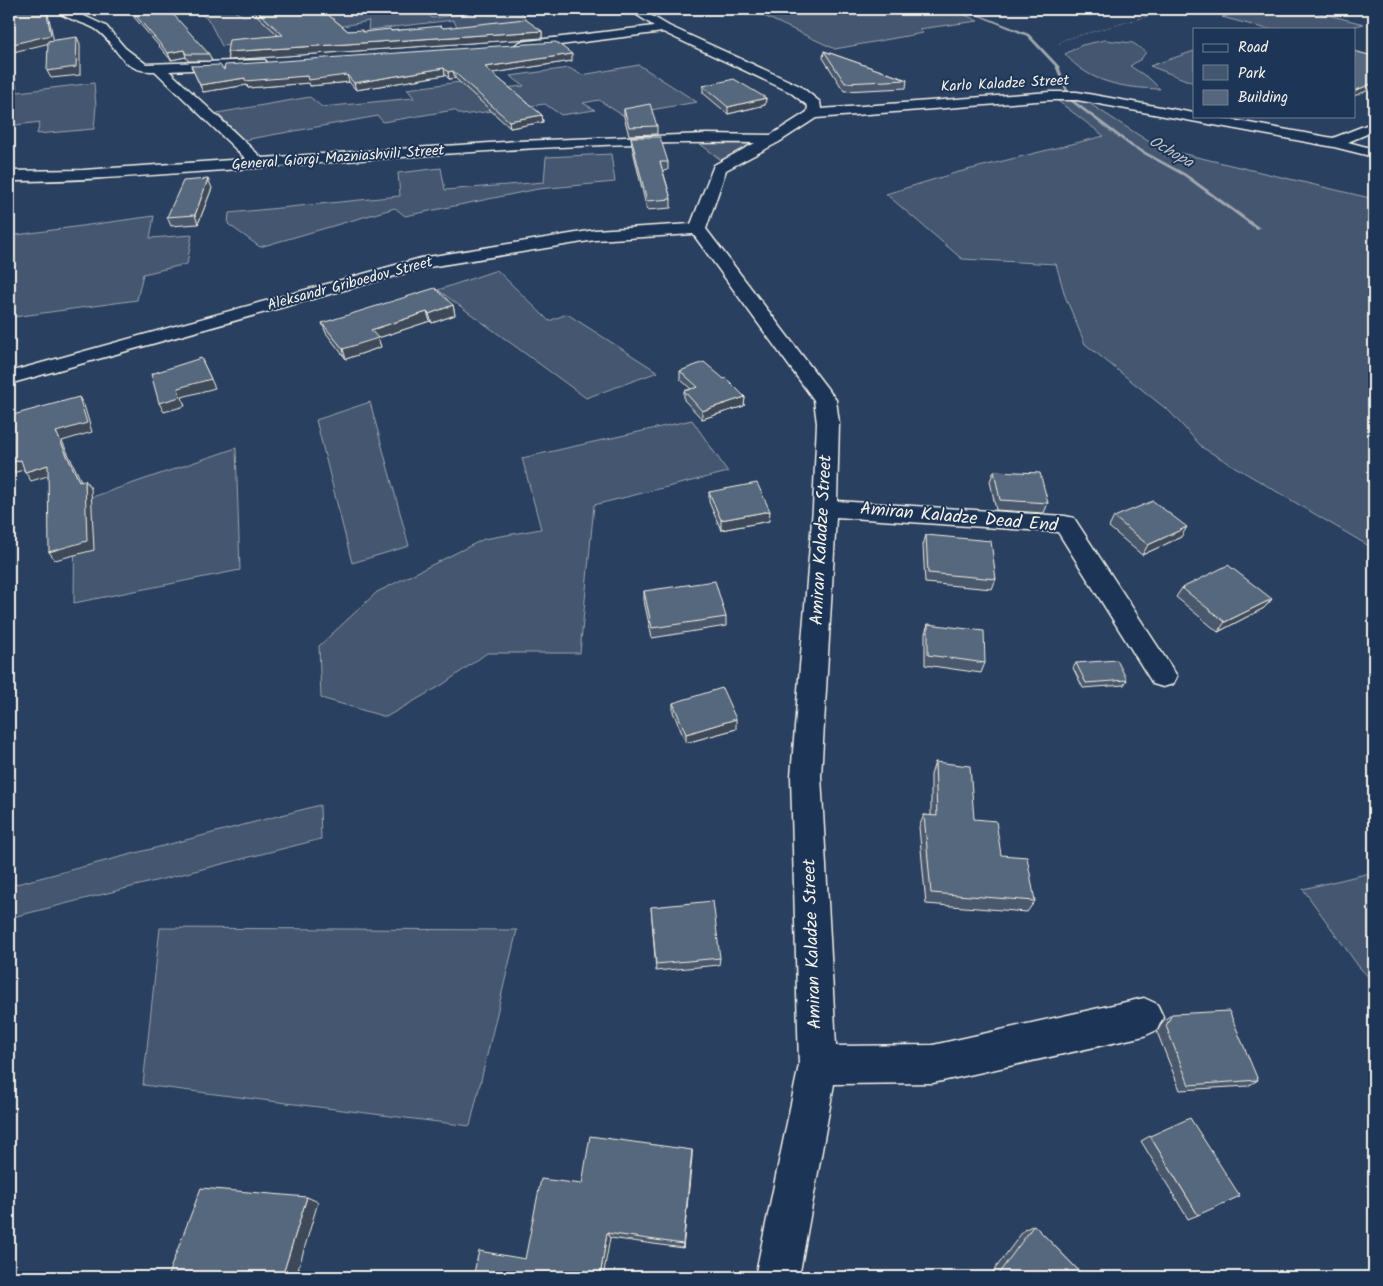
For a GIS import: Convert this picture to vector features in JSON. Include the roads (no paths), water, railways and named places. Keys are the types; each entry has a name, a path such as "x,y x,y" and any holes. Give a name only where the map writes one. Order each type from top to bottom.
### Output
{"street":[{"path":"61,9 102,28 120,51 143,68 160,69 276,63"},
{"path":"633,9 665,28 795,89 815,105 813,114 774,139 711,159 698,229"},
{"path":"506,47 553,43 665,28"},
{"path":"160,69 258,164"},
{"name":"Karlo Kaladze Street","path":"813,114 1050,96 1077,96 1193,117"},
{"name":"Karlo Kaladze Street","path":"1197,118 1334,143 1374,153"},
{"path":"1334,143 1374,126"},
{"name":"General Giorgi Mazniashvili Street","path":"666,139 692,144 711,159"},
{"name":"General Giorgi Mazniashvili Street","path":"9,176 74,176 518,145 666,139 774,139"},
{"name":"Aleksandr Griboedov Street","path":"9,378 421,263 595,235 698,229"},
{"name":"Amiran Kaladze Street","path":"698,229 825,400 828,423 825,508 806,776 818,1065 777,1277"},
{"name":"Amiran Kaladze Dead End","path":"825,508 1065,524 1162,676"},
{"path":"818,1065 933,1064 1144,1017"}],"waterway":[{"name":"Ochopa","path":"963,9 1028,35 1057,66 1068,92"},
{"name":"Ochopa","path":"1071,100 1132,146 1185,175 1258,228"}]}
